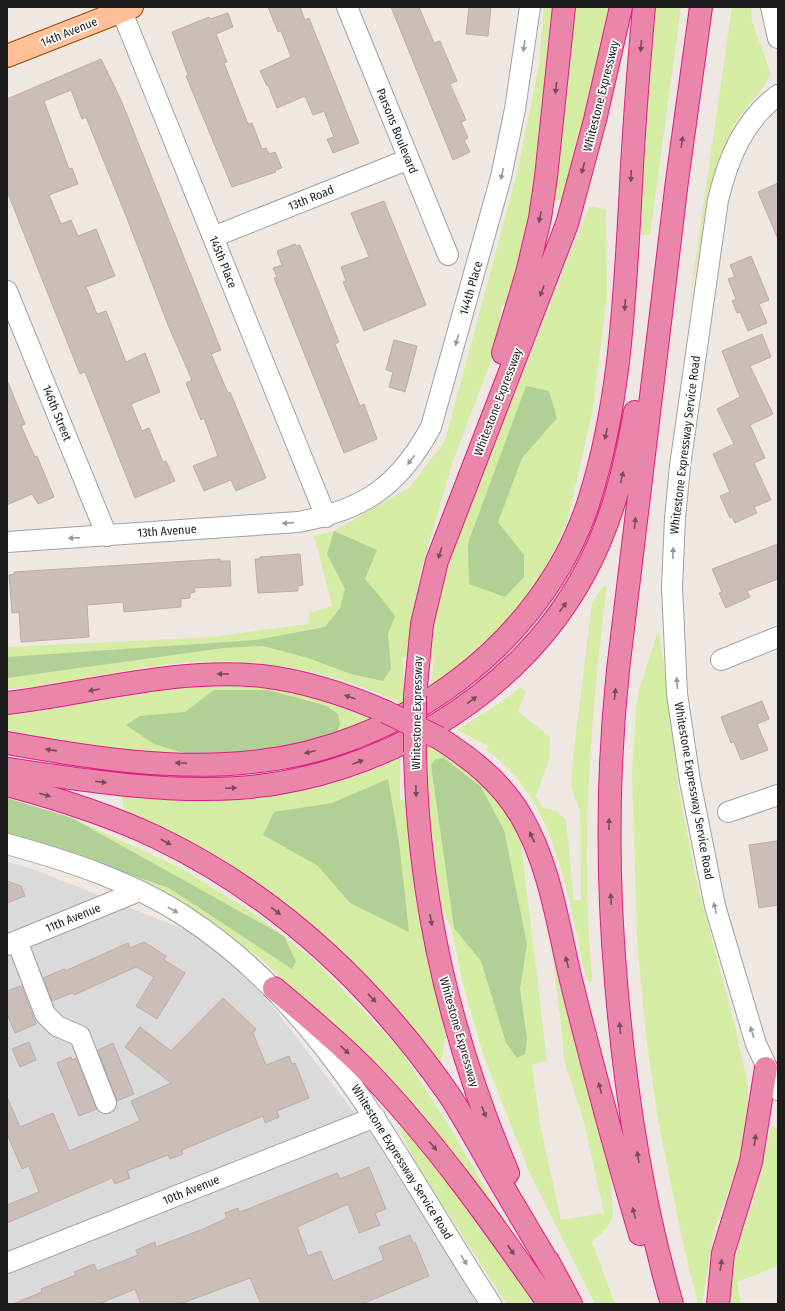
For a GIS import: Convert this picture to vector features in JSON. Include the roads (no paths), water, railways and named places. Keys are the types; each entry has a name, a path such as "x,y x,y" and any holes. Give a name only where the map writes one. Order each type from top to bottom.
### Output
{"highway":[{"path":"453,516 519,302 538,224 546,177 564,7"},
{"name":"Whitestone Expressway","path":"571,1304 555,1274 505,1166 470,1075 451,1014 438,962 422,861 415,752 415,696 418,655 425,608 437,561 566,224 602,94 621,7"},
{"path":"7,743 112,758 195,764 252,762 304,753 358,737 406,714 468,672 491,652 522,620 558,570 578,530 593,487 611,411 621,349 625,308 635,117 644,7"},
{"path":"672,1304 642,1183 626,1088 614,960 609,825 610,766 616,683 677,181 701,7"},
{"path":"7,770 107,782 180,788 240,788 286,782 346,766 401,743 440,722 494,683 538,640 569,598 591,561 609,520 628,450 677,181"},
{"path":"7,703 152,680 225,674 262,676 298,682 348,696 386,712 438,738 470,759 496,782 520,815 535,843 546,876 583,1026 635,1218 662,1304"},
{"path":"7,785 88,809 164,841 212,867 246,889 292,923 319,946 380,1007 428,1066 459,1110 555,1274"},
{"path":"274,988 369,1072 407,1115 463,1184 549,1304"},
{"path":"718,1304 723,1253 751,1162 772,1066"}],"main road":[{"name":"14th Avenue","path":"7,56 124,8"}],"street":[{"name":"Parsons Boulevard","path":"346,7 448,255"},
{"name":"144th Place","path":"326,517 366,500 388,484 404,469 419,450 431,427 501,177 515,109 530,7"},
{"path":"772,7 778,38"},
{"name":"145th Place","path":"124,8 213,237 326,517"},
{"name":"Whitestone Expressway Service Road","path":"772,1066 756,1044 722,937 701,842 687,766 677,694 672,587 675,518 680,466 718,200 725,174 742,134 757,113 778,95"},
{"name":"13th Road","path":"213,237 409,159"},
{"name":"146th Street","path":"7,291 106,536"},
{"name":"13th Avenue","path":"7,542 298,522 326,517"},
{"path":"721,660 778,637"},
{"path":"728,812 778,795"},
{"name":"Whitestone Expressway Service Road","path":"7,844 64,861 139,891 186,917 227,948 274,988 340,1068 375,1117 485,1302"},
{"name":"11th Avenue","path":"12,943 139,891"},
{"path":"12,943 45,1014 57,1026 80,1036 106,1102"},
{"path":"772,1066 778,1090"},
{"name":"10th Avenue","path":"7,1263 375,1117"}]}
